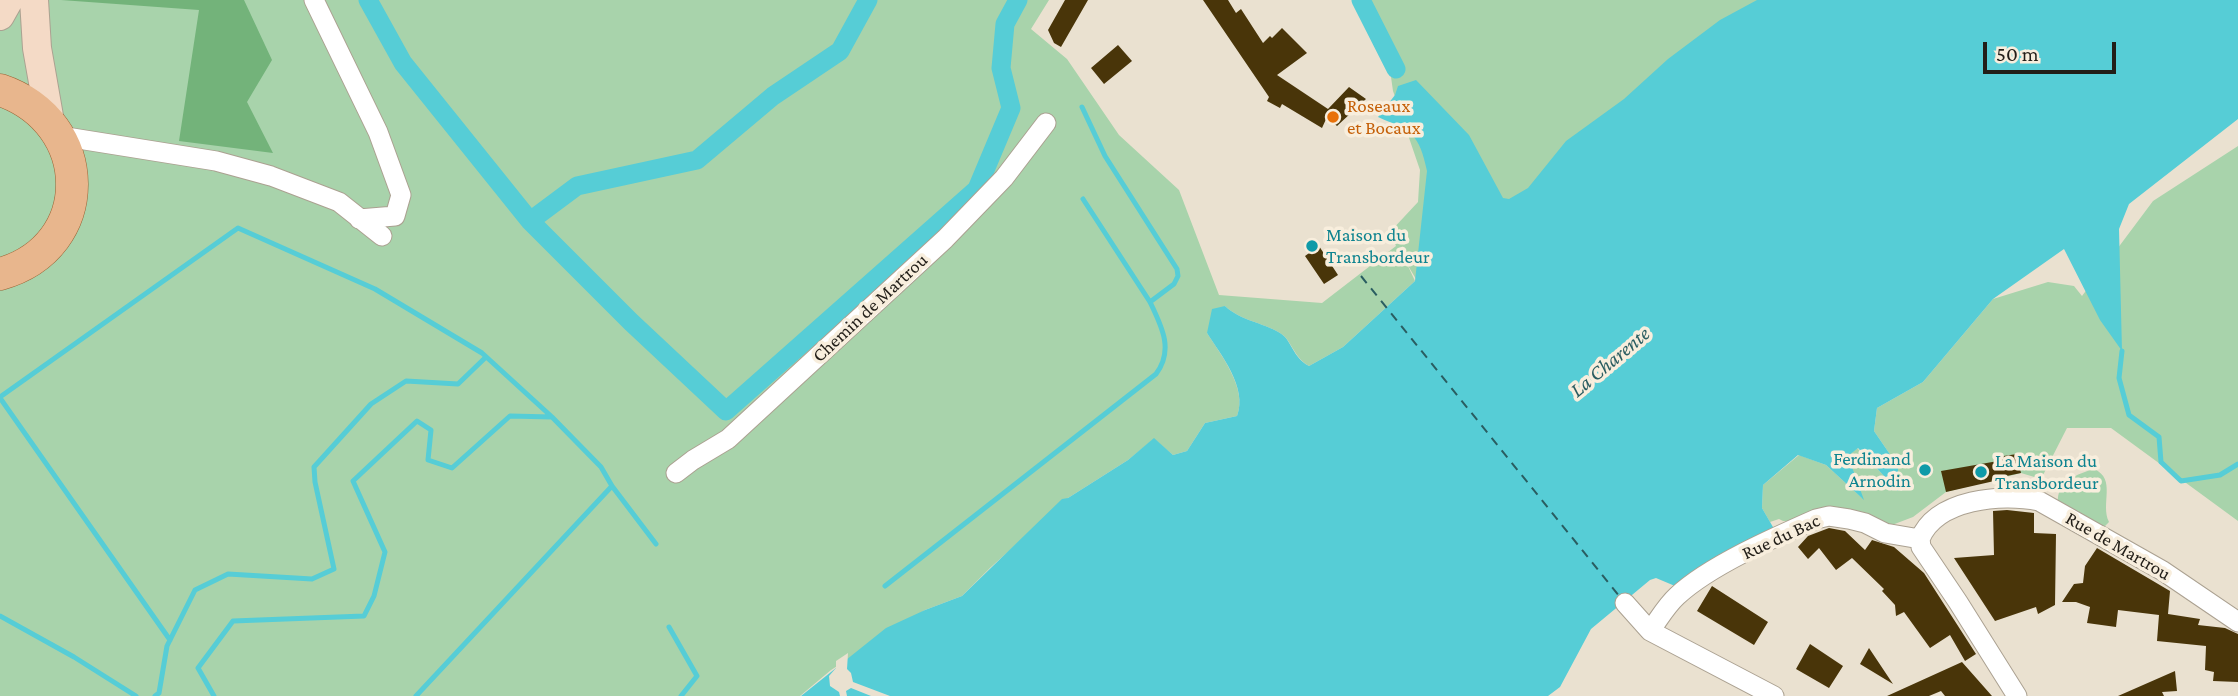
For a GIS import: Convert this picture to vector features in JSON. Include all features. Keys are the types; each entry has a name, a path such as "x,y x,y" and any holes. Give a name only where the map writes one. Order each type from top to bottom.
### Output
{"main road":[{"path":"0,16 9,0"},
{"path":"0,274 31,260 53,239 67,211 72,181 66,150 55,129 37,48 34,0"},
{"path":"0,90 28,102 55,129"}],"street":[{"path":"314,0 379,132 401,195 395,216 359,219"},
{"name":"Chemin de Martrou","path":"676,473 728,439 945,239 1004,178 1046,123"},
{"path":"55,129 216,161 271,176 338,202 382,236"},
{"name":"Rue de Martrou","path":"1920,539 1924,529 1933,520 1964,503 2020,496 2039,501 2163,571 2238,622"},
{"name":"Rue du Bac","path":"1650,631 1667,607 1690,586 1718,568 1816,519 1829,516 1849,519 1885,533 1920,539"},
{"path":"1920,539 1921,547 2017,696"},
{"path":"1625,603 1650,631 1774,696"}],"green space":[{"path":"0,0 1049,0 1031,29 1067,59 1119,135 1179,190 1219,295 1322,303 1396,246 1390,232 1418,202 1420,170 1393,91 1390,70 1355,0 1783,0 1502,210 1440,176 1416,279 1407,264 1415,281 1343,347 1309,366 1299,358 1280,333 1238,315 1225,306 1207,333 1226,362 1236,384 1239,395 1237,416 1205,423 1187,451 1173,455 1154,439 1128,460 1068,498 962,596 925,610 831,670 800,696 0,696"},
{"path":"61,0 244,0 272,60 247,102 273,153 179,141 199,10"},
{"path":"2238,146 2238,521 2111,428 2067,428 2041,479 2021,473 1946,492 1913,517 1892,525 1779,519 1770,522 1762,508 1763,485 1799,455 1826,465 1862,498 1848,456 1857,448 1898,490 1898,466 1874,431 1877,408 1923,382 1993,299 2048,282 2074,286 2082,296 2153,201"},
{"path":"2094,469 2105,479 2109,522 2104,527 2058,503 2058,496 2064,484 2075,476"}],"water":[{"name":"La Charente","path":"1757,0 2238,0 2238,119 2129,204 2119,229 2122,351 2100,320 2064,249 1993,299 1923,382 1877,408 1874,431 1898,466 1898,491 1858,448 1848,456 1864,500 1826,465 1798,455 1763,485 1762,508 1777,534 1675,586 1656,578 1650,580 1591,629 1560,687 1548,696 801,696 886,628 962,596 1062,499 1068,498 1128,460 1154,438 1173,455 1187,451 1205,423 1237,416 1239,394 1236,383 1207,333 1212,309 1225,306 1238,315 1280,333 1299,358 1309,366 1343,347 1415,281 1427,171 1421,149 1412,135 1378,117 1395,95 1398,86 1416,80 1469,135 1503,198 1509,199 1528,188 1566,141 1624,99 1668,59 1720,20"}],"pier":[{"path":"848,653 847,669 853,682 890,696 871,696 851,688 846,691 847,696 840,696 839,692 830,686 829,676 836,668 836,661"}],"building":[{"path":"1065,0 1088,0 1061,47 1054,43 1048,30"},
{"path":"1203,0 1228,0 1236,13 1241,9 1263,43 1282,28 1307,53 1277,75 1328,109 1349,87 1366,99 1337,126 1327,117 1322,128 1282,104 1280,108 1267,101 1269,97"},
{"path":"1118,45 1132,61 1104,84 1091,68"},
{"path":"1319,246 1338,275 1324,284 1305,256"},
{"name":"La Maison du Transbordeur","path":"2017,454 2021,473 1946,492 1941,471 1998,461 1997,457"},
{"path":"1993,511 2034,513 2034,533 2056,534 2055,605 2038,614 2036,607 1995,621 1954,558 1994,555"},
{"path":"1829,528 1845,531 1865,550 1872,540 1894,547 1924,573 1976,654 1965,661 1950,635 1930,648 1904,612 1896,616 1895,605 1882,591 1884,589 1852,558 1836,570 1819,548 1808,559 1798,547 1808,536"},
{"path":"2097,548 2170,591 2168,614 2200,619 2198,625 2225,628 2238,634 2238,682 2213,681 2214,672 2205,670 2206,646 2157,641 2159,615 2118,610 2116,627 2087,623 2090,607 2076,602 2062,602 2074,584 2083,583 2085,566"},
{"path":"1712,586 1768,622 1754,645 1697,611"},
{"path":"1810,644 1843,666 1829,688 1796,669"},
{"path":"1869,648 1893,684 1860,664"},
{"path":"1962,662 1992,696 1945,696 1941,691 1929,696 1887,696"},
{"path":"2175,671 2177,691 2162,692 2164,696 2118,696"}],"waterway":[{"path":"368,0 403,63 530,221 631,322 726,411 977,189 1011,108 1001,68 1005,24 1018,0"},
{"path":"530,221 577,186 697,160 773,96 840,51 868,0"},
{"path":"1361,0 1396,69"},
{"path":"1082,107 1105,156 1177,269 1178,276 1174,284 1150,302"},
{"path":"885,586 1156,374 1161,365 1164,338 1150,302 1083,199"},
{"path":"0,397 238,228 375,289 482,353 552,417 601,467 656,544"},
{"path":"2122,351 2119,378 2129,415 2159,437 2161,462 2181,481 2220,475 2238,464"},
{"path":"155,696 159,693 167,646 195,590 228,574 312,579 334,569 314,467 371,404 406,381 458,384 486,357"},
{"path":"0,398 170,640"},
{"path":"214,696 198,668 233,621 364,616 374,596 385,552 353,481 417,421 431,430 428,460 452,468 510,416 552,417"},
{"path":"416,696 612,486"},
{"path":"0,616 74,657 136,696"},
{"path":"669,627 697,676 681,696"}],"ferry route":[{"path":"1361,276 1620,597"}],"place":[{"name":"Roseaux et Bocaux","path":"1333,117"},
{"name":"Maison du Transbordeur","path":"1312,246"},
{"name":"Ferdinand Arnodin","path":"1925,470"},
{"name":"La Maison du Transbordeur","path":"1981,472"}]}
